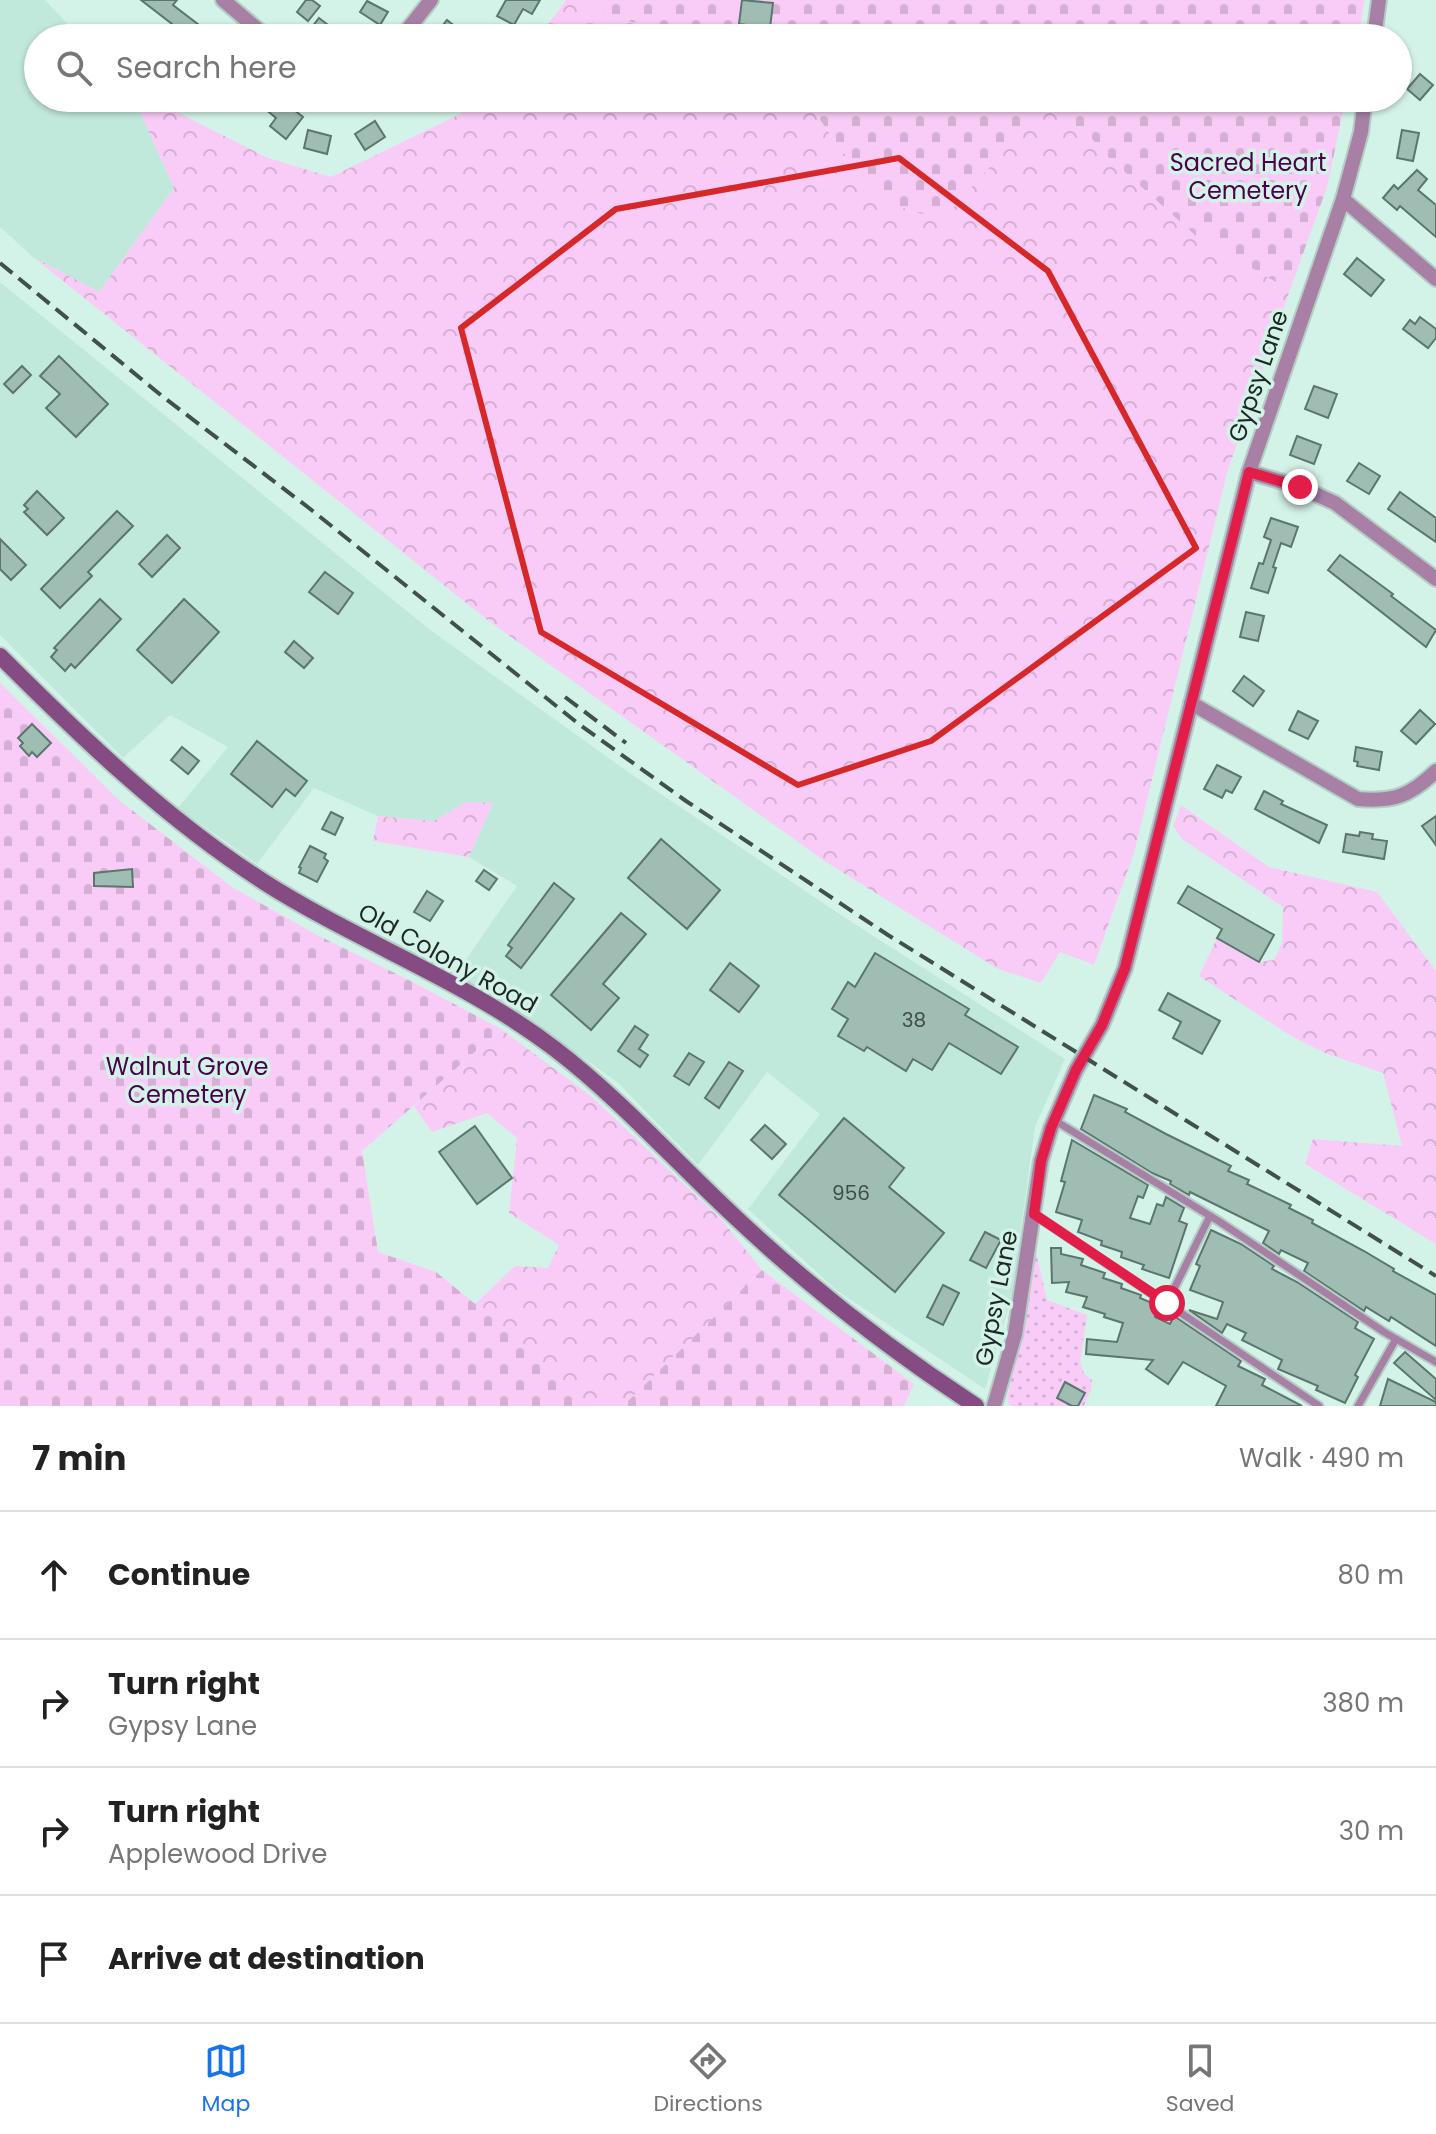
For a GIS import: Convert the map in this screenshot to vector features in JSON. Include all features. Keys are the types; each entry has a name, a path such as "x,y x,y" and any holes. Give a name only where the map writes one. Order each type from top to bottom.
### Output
{"main road":[{"name":"Old Colony Road","path":"0,656 131,781 218,850 307,908 479,998 556,1050 602,1089 808,1283 894,1349 976,1406"}],"street":[{"path":"223,0 251,24"},
{"path":"412,24 431,0"},
{"path":"1376,24 1379,0"},
{"name":"Gypsy Lane","path":"994,1406 1015,1334 1041,1161 1054,1120 1076,1070 1102,1025 1125,968 1249,472 1343,199 1363,112"},
{"path":"1343,199 1436,279"},
{"path":"1249,472 1300,487 1335,503 1436,579"},
{"path":"1191,703 1358,799 1386,801 1412,790 1436,771"}],"lane":[{"path":"1054,1120 1436,1362"},
{"path":"1034,1214 1319,1406"},
{"path":"1167,1303 1210,1216"},
{"path":"1358,1406 1396,1339"}],"highlighted area":[{"path":"899,158 1048,271 1196,548 931,741 798,785 541,632 461,328 616,209"}],"shaded area":[{"path":"0,0 45,0 68,24 24,24 24,112 140,112 174,188 99,292 33,257 0,227"},
{"path":"0,282 429,629 631,774 847,919 1065,1059 1035,1127 1012,1295 985,1389 836,1290 748,1209 820,1114 767,1072 698,1165 617,1082 533,1022 456,974 517,886 469,857 493,803 466,803 434,821 378,816 314,788 257,864 178,808 228,747 170,715 123,758 0,635"}],"green space":[{"path":"566,0 586,0 614,18 641,24 548,24"},
{"path":"586,0 1364,0 1361,24 641,24 614,18"},
{"path":"140,112 177,112 268,158 331,177 462,112 814,112 866,183 1017,137 1050,112 1086,132 1106,155 1196,236 1290,290 1227,473 1134,853 1094,965 1060,952 1041,983 998,969 826,862 490,622 33,257 99,292 174,188"},
{"name":"Sacred Heart Cemetery","path":"814,112 1047,112 1017,137 943,219 907,210 866,183"},
{"name":"Sacred Heart Cemetery","path":"1050,112 1343,112 1327,187 1290,290 1196,236 1106,155 1086,132"},
{"name":"Walnut Grove Cemetery","path":"0,683 120,801 232,887 319,936 501,1029 362,1151 378,1252 436,1272 502,1326 586,1406 0,1406"},
{"path":"466,802 493,803 469,857 373,841 378,816 434,821"},
{"path":"1181,805 1269,867 1377,892 1436,971 1436,1244 1305,1164 1313,1139 1402,1146 1383,1073 1325,1053 1291,1036 1199,976 1217,938 1259,962 1274,960 1282,943 1283,907 1182,839 1173,826"},
{"path":"501,1029 591,1096 722,1220 762,1270 623,1406 586,1406 475,1304 515,1266 548,1268 559,1245 509,1213 517,1138 487,1113 432,1132 414,1106"},
{"path":"1036,1252 1047,1300 1087,1315 1080,1362 1084,1374 1092,1380 1084,1406 1011,1406 1007,1400"},
{"path":"762,1270 914,1384 904,1406 623,1406"}],"building":[{"path":"141,0 177,0 173,5 198,24 172,24"},
{"path":"306,0 320,6 308,21 297,12"},
{"path":"506,0 540,0 532,14 523,9 515,24 497,16"},
{"path":"742,0 773,3 770,24 739,24"},
{"path":"367,1 388,12 378,24 360,12"},
{"path":"1420,74 1433,85 1420,100 1412,93 1412,83"},
{"path":"269,112 297,112 303,117 286,139 270,126 276,118"},
{"path":"375,121 385,137 365,150 355,134"},
{"path":"308,130 331,136 327,154 304,148"},
{"path":"1402,130 1419,133 1413,161 1397,158"},
{"path":"1417,170 1427,179 1418,190 1436,205 1436,237 1400,206 1397,210 1383,198 1394,185 1398,189"},
{"path":"1357,258 1384,280 1371,296 1344,274"},
{"path":"1420,317 1436,329 1436,338 1428,348 1403,329 1410,320 1415,324"},
{"path":"59,356 108,404 76,437 46,408 60,394 40,376"},
{"path":"22,366 31,375 13,393 4,384"},
{"path":"1314,386 1337,394 1328,418 1305,409"},
{"path":"1297,436 1321,445 1314,464 1290,455"},
{"path":"1359,463 1380,476 1369,494 1347,481"},
{"path":"37,491 64,518 47,535 24,512 28,509 24,505"},
{"path":"1400,492 1436,518 1436,542 1388,509"},
{"path":"117,511 133,526 88,572 92,576 60,608 41,589"},
{"path":"1271,518 1298,527 1291,547 1281,543 1268,593 1251,588 1271,540 1264,537"},
{"path":"167,535 180,548 152,577 139,564"},
{"path":"0,539 26,565 11,580 0,569"},
{"path":"1340,555 1436,630 1426,647 1328,570"},
{"path":"325,572 353,593 338,614 309,592"},
{"path":"100,599 121,619 75,668 71,664 65,671 51,657 57,650 54,648"},
{"path":"184,599 219,632 172,683 137,650"},
{"path":"1246,612 1264,616 1258,641 1240,637"},
{"path":"294,641 313,658 304,668 285,652"},
{"path":"1244,676 1264,691 1253,706 1233,691"},
{"path":"1420,710 1435,724 1416,744 1401,731"},
{"path":"1298,711 1318,721 1308,739 1289,730"},
{"path":"32,724 51,743 37,757 32,752 29,756 20,746 23,743 18,738"},
{"path":"257,741 307,781 295,796 286,789 272,807 231,774"},
{"path":"182,747 199,761 188,774 171,760"},
{"path":"1356,747 1382,752 1379,770 1357,766 1358,762 1354,761"},
{"path":"1217,765 1241,777 1232,793 1226,790 1222,798 1204,789"},
{"path":"1264,791 1283,801 1281,804 1327,825 1319,843 1255,809"},
{"path":"331,812 343,818 335,835 322,829"},
{"path":"1436,816 1436,845 1422,826"},
{"path":"1360,832 1373,834 1372,839 1387,841 1384,859 1343,852 1346,834 1359,836"},
{"path":"661,839 720,890 687,929 628,878"},
{"path":"310,846 326,854 324,858 328,861 317,882 299,873"},
{"path":"132,869 133,887 94,886 94,873"},
{"path":"484,870 497,879 489,890 476,881"},
{"path":"554,883 574,899 521,968 506,956 512,948 508,945"},
{"path":"1188,886 1274,935 1259,962 1217,938 1222,929 1178,903"},
{"path":"427,891 443,901 430,921 414,912"},
{"path":"621,913 646,934 603,984 619,998 591,1030 551,995"},
{"path":"875,953 969,1009 965,1015 1018,1047 1001,1074 949,1043 932,1070 913,1059 906,1071 867,1047 864,1051 838,1036 848,1019 832,1009 848,982 855,987"},
{"path":"730,963 759,986 739,1012 710,990"},
{"path":"1168,993 1220,1021 1202,1054 1173,1038 1181,1022 1159,1010"},
{"path":"635,1026 648,1035 639,1049 648,1055 640,1067 618,1051"},
{"path":"689,1053 704,1062 689,1085 674,1076"},
{"path":"729,1062 743,1071 719,1108 705,1098"},
{"path":"1094,1095 1127,1109 1125,1112 1231,1166 1228,1171 1249,1180 1247,1184 1291,1205 1289,1208 1313,1220 1312,1223 1436,1295 1436,1346 1391,1317 1389,1321 1366,1307 1364,1311 1304,1271 1308,1263 1281,1250 1279,1254 1263,1243 1269,1231 1190,1192 1189,1195 1170,1184 1171,1181 1152,1173 1081,1129"},
{"path":"844,1118 904,1168 889,1187 944,1233 895,1292 779,1195"},
{"path":"765,1125 786,1144 772,1159 751,1140"},
{"path":"475,1126 512,1178 477,1204 439,1152"},
{"path":"1072,1140 1148,1185 1143,1198 1138,1196 1130,1218 1150,1224 1157,1204 1163,1206 1166,1197 1184,1208 1179,1221 1187,1224 1169,1278 1142,1269 1144,1265 1121,1257 1122,1252 1078,1232 1082,1220 1056,1212"},
{"path":"1211,1230 1241,1244 1274,1266 1272,1269 1358,1322 1355,1328 1374,1339 1355,1375 1358,1377 1345,1403 1316,1390 1318,1386 1278,1369 1282,1360 1242,1340 1246,1333 1227,1324 1222,1333 1189,1310 1217,1319 1223,1302 1190,1290 1200,1266 1196,1264"},
{"path":"985,1232 1001,1240 986,1268 970,1260"},
{"path":"1051,1248 1061,1248 1061,1254 1083,1259 1081,1265 1105,1273 1103,1278 1122,1284 1121,1288 1159,1306 1155,1317 1170,1324 1174,1316 1241,1361 1238,1366 1265,1379 1262,1385 1302,1406 1216,1406 1226,1386 1183,1362 1168,1384 1146,1369 1153,1360 1086,1354 1087,1339 1117,1342 1123,1323 1083,1307 1087,1297 1066,1292 1069,1282 1052,1283"},
{"path":"943,1285 959,1293 943,1325 927,1317"},
{"path":"1405,1352 1436,1379 1436,1400 1394,1363"},
{"path":"1388,1379 1436,1402 1436,1406 1380,1406"},
{"path":"1065,1382 1085,1393 1078,1406 1057,1398"}],"railway":[{"path":"0,263 162,396 309,508 580,725 686,801 888,935 1436,1276"},
{"path":"565,697 626,743"}],"route":[{"path":"1167,1303 1034,1214 1041,1161 1063,1098 1102,1025 1125,968 1249,472 1300,487"}]}
